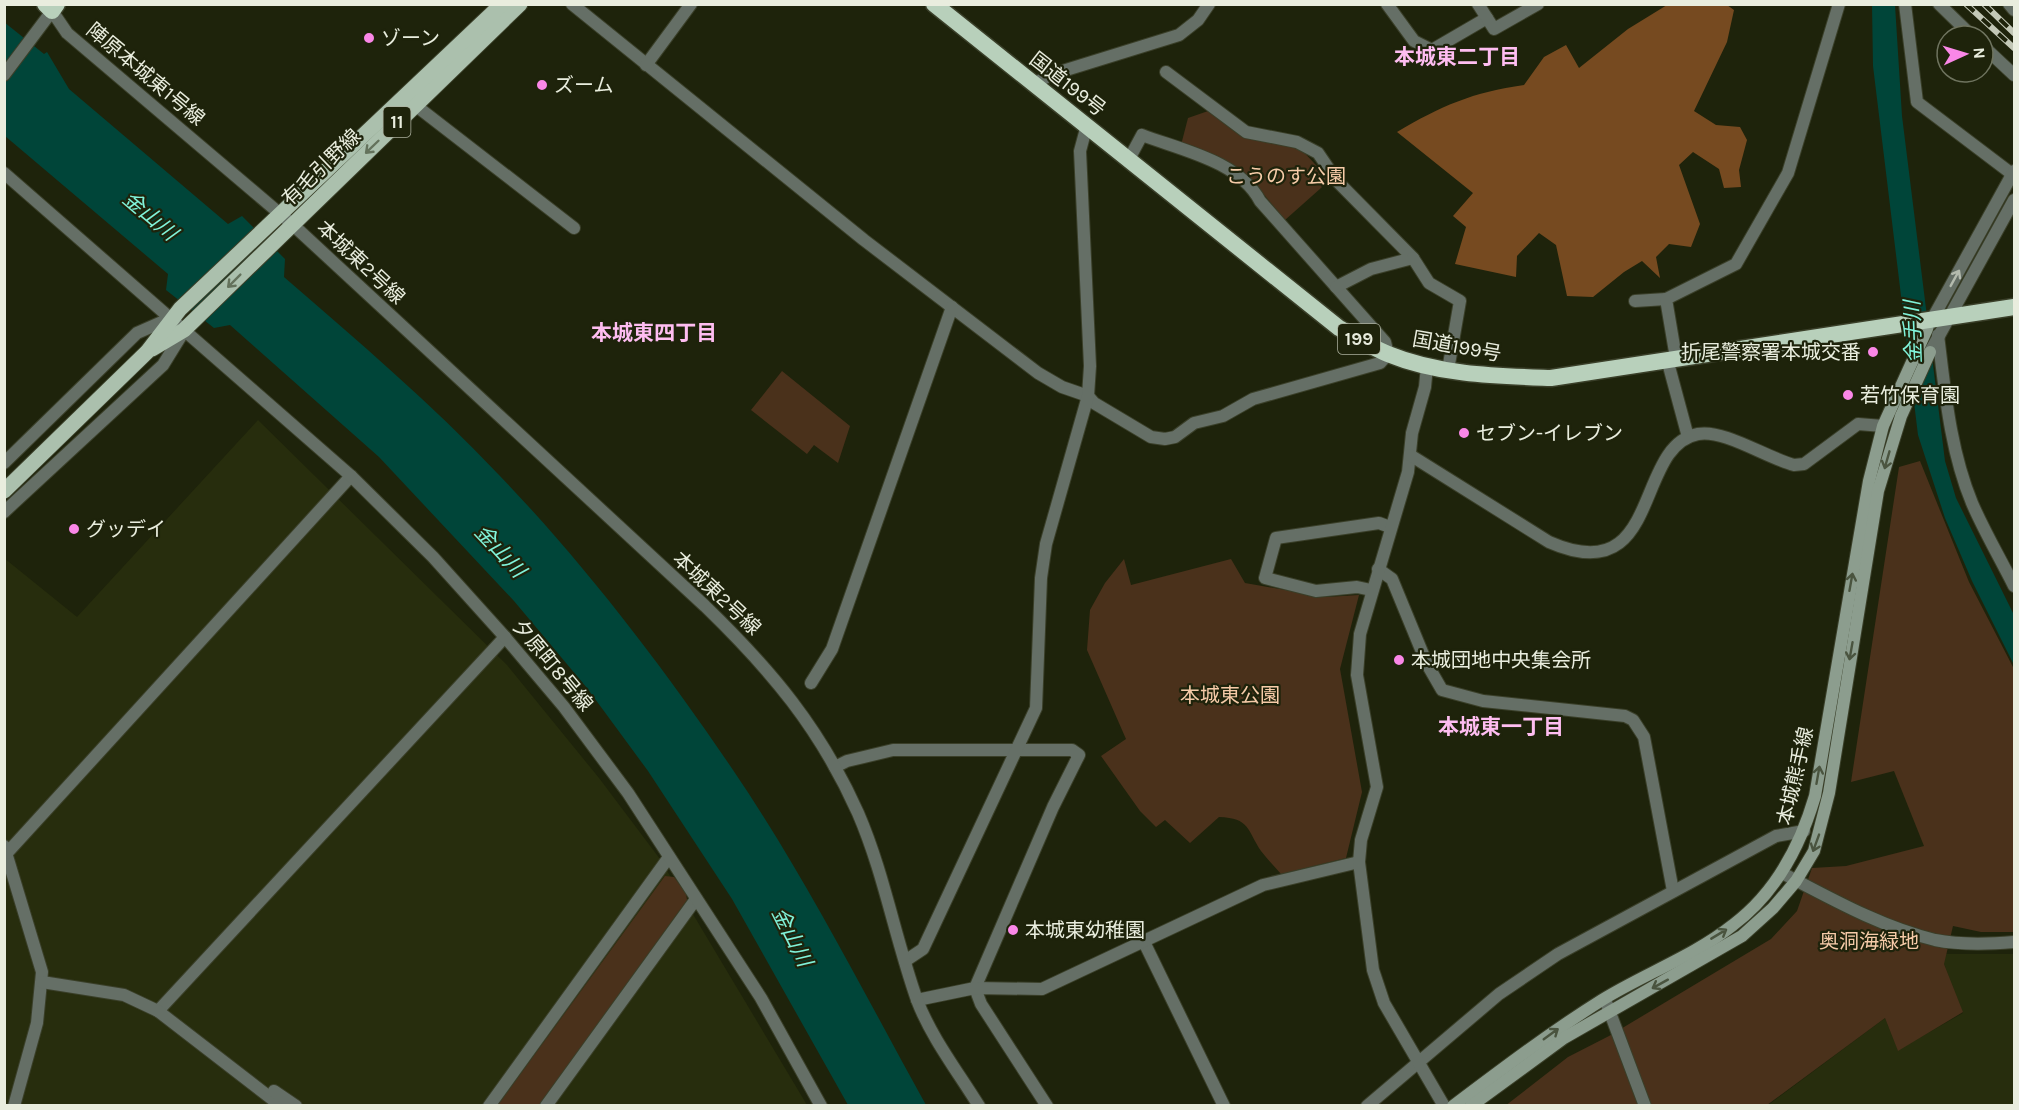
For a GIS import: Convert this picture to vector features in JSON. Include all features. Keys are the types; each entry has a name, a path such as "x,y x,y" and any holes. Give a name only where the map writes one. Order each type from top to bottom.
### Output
{"highway":[{"name":"国道199号","path":"934,4 1339,328 1388,354 1427,366 1498,376 1551,378 1890,327 1933,327 1951,316 2014,307"}],"main road":[{"name":"有毛引野線","path":"6,489 147,352 176,314 502,4"},
{"name":"有毛引野線","path":"147,352 189,326 520,4"},
{"name":"本城熊手線","path":"1453,1106 1558,1029 1604,999 1733,926 1764,896 1782,873 1804,831 1815,796 1869,481 1883,426 1933,327"},
{"name":"本城熊手線","path":"1471,1106 1564,1038 1742,936 1773,908 1797,880 1814,851 1822,826 1878,491 1893,437 1930,352"}],"street":[{"path":"572,4 864,240 1038,373 1062,387 1088,396 1094,403 1151,436 1165,439 1175,437 1194,423 1223,416 1253,399 1380,363 1388,354 1385,342 1260,201 1255,191 1227,169 1142,135 1128,160"},
{"path":"646,65 691,4"},
{"path":"1033,84 1053,74 1179,35 1198,20 1209,4"},
{"path":"1387,4 1414,41 1432,50 1487,18"},
{"path":"1478,4 1494,29 1538,4"},
{"path":"1905,4 1917,102 2013,172 1933,327 1930,352"},
{"path":"1939,4 1960,24"},
{"path":"2008,4 2014,10"},
{"path":"1635,301 1666,299 1736,264 1788,173 1836,5"},
{"name":"陣原本城東1号線","path":"4,75 51,7 67,33 280,214"},
{"path":"1995,57 2014,75"},
{"path":"1166,72 1246,132 1297,142 1318,153 1336,181 1413,258 1429,283 1460,301 1448,370"},
{"path":"415,105 574,228"},
{"path":"905,961 923,948 1036,708 1041,578 1046,544 1088,396 1090,366 1080,151 1086,125"},
{"name":"夕原町8号線","path":"4,173 176,314 351,476 433,557 505,637 564,706 628,793 761,998 821,1106"},
{"path":"1951,316 2014,201"},
{"name":"本城東2号線","path":"280,214 743,642 790,696 814,730 858,815 876,863 917,1000 929,1025 979,1106"},
{"path":"1336,287 1371,269 1413,258"},
{"path":"1666,299 1672,359 1688,437"},
{"path":"811,683 832,649 952,308"},
{"path":"4,463 137,333 176,314"},
{"path":"4,512 163,365 189,326"},
{"path":"1933,327 1955,450 1964,480 1972,504 2014,586"},
{"path":"1427,366 1408,472 1371,590 1360,634 1357,675 1377,787 1361,840 1359,862 1373,970 1384,1003 1444,1106"},
{"path":"1410,454 1549,542 1568,549 1588,552 1618,544 1630,532 1643,513 1664,461 1679,442 1688,437 1700,434 1716,435 1794,465 1804,464 1858,424 1883,426"},
{"path":"14,1106 37,1023 42,982 36,946 6,850 351,476"},
{"path":"1371,590 1357,587 1316,591 1265,579 1276,538 1379,523 1390,527"},
{"path":"1378,569 1392,579 1427,663 1442,690 1483,701 1625,716 1633,720 1644,736 1673,891"},
{"path":"158,1011 505,637"},
{"path":"835,767 847,761 893,750 1015,752 1072,750 1079,755 1053,807 975,988 981,1004 1047,1106"},
{"path":"1367,1106 1499,994 1558,954 1776,836 1804,831"},
{"path":"489,1106 669,857"},
{"path":"917,1000 975,988 1042,989 1263,885 1359,862"},
{"path":"1782,873 1882,921 1936,940 1995,944 2014,942"},
{"path":"546,1106 696,899"},
{"path":"1144,942 1224,1106"},
{"path":"42,982 124,995 158,1011 296,1106"},
{"path":"1604,999 1611,1011 1645,1106"},
{"path":"158,1011 281,1106"}],"shaded area":[{"path":"1667,5 1727,5 1734,10 1727,42 1694,111 1716,125 1740,127 1747,140 1739,170 1741,187 1724,188 1719,169 1693,152 1679,165 1700,224 1691,247 1669,244 1656,257 1660,278 1642,261 1593,297 1567,296 1556,245 1539,233 1517,256 1516,277 1455,264 1466,227 1453,216 1473,193 1397,132 1458,101 1524,85 1544,57 1566,45 1579,68 1628,29"},
{"path":"258,420 507,665 599,778 660,859 807,1105 5,1105 4,558 77,617"},
{"path":"1940,954 2014,954 2014,1105 1767,1106 1885,1018 1898,1050 1963,1013"}],"green space":[{"name":"こうのす公園","path":"1211,110 1240,131 1298,146 1330,180 1285,220 1261,191 1229,165 1181,145 1188,118"},
{"path":"782,371 850,426 838,463 814,445 807,454 751,410"},
{"name":"奥洞海緑地","path":"1920,461 1969,582 2014,669 2014,932 1981,932 1953,926 1944,964 1963,1012 1898,1051 1885,1018 1767,1105 1505,1106 1568,1057 1609,1036 1771,939 1797,911 1812,868 1846,866 1924,846 1894,771 1851,782 1899,467"},
{"name":"本城東公園","path":"1124,559 1131,585 1231,559 1245,583 1326,597 1359,595 1340,669 1362,792 1346,858 1281,874 1261,851 1246,826 1237,820 1219,817 1190,843 1165,820 1156,827 1140,811 1101,756 1126,739 1087,650 1090,610 1105,583"},
{"path":"665,876 674,877 686,893 687,900 539,1105 497,1106"}],"water":[{"name":"金手川","path":"1872,5 1895,5 1902,116 1945,461 1956,498 2014,615 2014,665 1972,581 1945,518 1918,435 1873,66"},
{"name":"金山川","path":"4,22 44,54 47,52 69,89 228,224 242,216 285,259 284,277 448,423 499,475 592,580 707,732 759,810 833,935 926,1105 848,1105 732,899 648,771 587,688 514,601 379,457 230,325 214,328 166,290 168,274 5,136"}],"railway":[{"path":"1966,4 2014,48"},
{"path":"1984,4 2014,33"}],"place":[{"name":"ゾーン","path":"369,38"},
{"name":"ズーム","path":"542,85"},
{"name":"折尾警察署本城交番","path":"1873,352"},
{"name":"若竹保育園","path":"1848,395"},
{"name":"セブン-イレブン","path":"1464,433"},
{"name":"グッデイ","path":"74,529"},
{"name":"本城団地中央集会所","path":"1399,660"},
{"name":"本城東幼稚園","path":"1013,930"}],"district":[{"name":"本城東二丁目","path":"1457,57"},
{"name":"本城東四丁目","path":"654,333"},
{"name":"本城東一丁目","path":"1501,727"}]}
